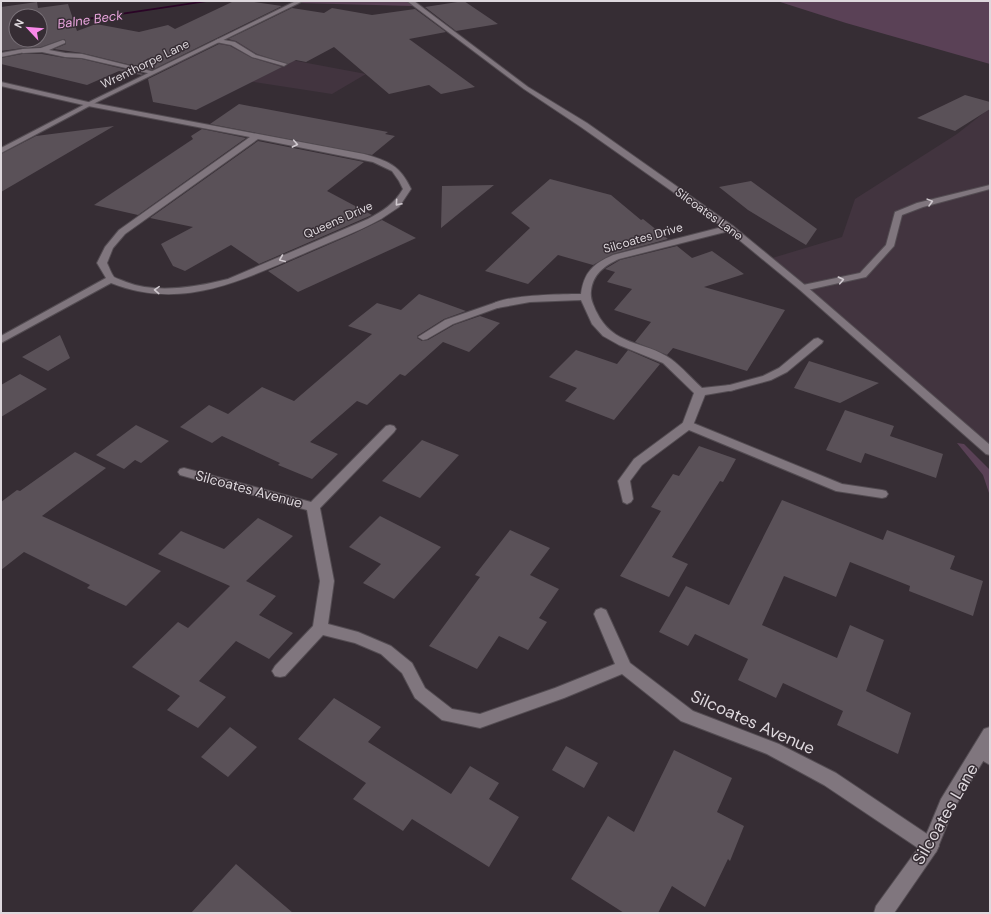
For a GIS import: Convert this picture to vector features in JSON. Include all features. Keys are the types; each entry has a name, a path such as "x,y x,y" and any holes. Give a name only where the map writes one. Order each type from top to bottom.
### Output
{"street":[{"name":"Wrenthorpe Lane","path":"1,151 88,104 300,1"},
{"name":"Silcoates Lane","path":"410,1 526,88 584,125 730,228 803,288 990,450"},
{"path":"218,41 233,43 254,56 284,64"},
{"path":"42,50 63,42"},
{"path":"1,55 23,51 42,50 89,58 152,72"},
{"name":"Queens Drive","path":"1,84 88,104 381,161 395,170 403,178 407,189 402,200 392,210 371,221 231,281 206,288 179,291 150,290 128,286 111,279"},
{"path":"1,340 111,279 102,263 109,246 122,232 257,136"},
{"path":"803,288 863,275 890,246 898,214 920,205 990,187"},
{"name":"Silcoates Drive","path":"584,297 587,284 593,273 601,264 616,257 730,228"},
{"path":"423,337 449,322 497,305 518,300 544,297 584,297 597,324 607,334 623,343 667,361 700,392"},
{"path":"700,392 730,388 767,378 783,370 818,341"},
{"path":"627,498 624,481 638,462 688,425 700,392"},
{"path":"688,425 840,488 882,494"},
{"name":"Silcoates Avenue","path":"314,507 390,428"},
{"name":"Silcoates Avenue","path":"184,472 314,507"},
{"name":"Silcoates Avenue","path":"314,507 328,581 320,628"},
{"name":"Silcoates Avenue","path":"601,614 624,667 687,716 773,749 830,779 930,846"},
{"path":"280,671 320,628 358,638 386,650 407,668 420,693 448,715 480,721 559,694 624,667"},
{"name":"Silcoates Lane","path":"883,913 930,846 946,805 986,754 990,734"}],"shaded area":[{"path":"300,1 410,1 415,6 295,3"},
{"path":"777,1 990,1 990,64 846,23"},
{"path":"252,30 270,56 366,74 332,94 241,80 241,76 177,64"},
{"path":"990,108 990,451 769,259 842,237 855,199 957,134"},
{"path":"957,443 964,444 990,470 990,496 983,475"}],"building":[{"path":"234,1 247,1 282,6 152,70 82,53 54,49 66,44 66,41 64,39 48,45 48,8 38,8 68,4 77,31 96,24 139,32 168,25 175,29"},
{"path":"464,1 498,24 456,31 425,7"},
{"path":"37,2 38,8 8,8 8,48 23,48 1,51 1,7"},
{"path":"292,8 324,13 332,8 372,15 415,9 446,32 409,39 475,87 441,94 429,85 389,94 334,47 306,62 296,60 288,64 257,54 236,41 228,39"},
{"path":"219,44 230,46 252,58 282,67 196,110 153,102 148,79"},
{"path":"22,54 42,54 82,59 144,74 141,75 119,71 87,85 1,64 1,58"},
{"path":"965,95 990,102 990,109 955,131 917,118"},
{"path":"239,104 388,132 385,134 395,136 372,155 210,124"},
{"path":"114,126 1,192 1,154 36,136"},
{"path":"202,129 246,138 138,215 94,205 193,139 191,136"},
{"path":"258,141 364,162 327,191 372,215 259,264 231,245 185,271 173,266 161,244 193,227 150,218"},
{"path":"550,179 611,195 641,220 643,219 668,239 613,254 593,265 558,255 528,284 485,271 530,228 511,213"},
{"path":"751,181 817,229 806,245 748,210 719,187"},
{"path":"494,185 441,228 442,186"},
{"path":"382,220 416,238 298,292 268,271 353,234"},
{"path":"677,246 692,258 712,251 744,274 704,287 785,310 747,371 673,348 667,355 635,342 651,322 614,310 632,289 607,282 615,272 605,269 620,260"},
{"path":"419,294 466,311 444,319 417,336 417,338 422,341 428,340 454,325 480,316 500,323 469,352 443,342 405,376 400,374 367,405 357,401 310,442 338,454 312,479 278,465 280,463 222,436 212,443 180,427 209,405 228,414 262,387 294,401 372,334 348,326 377,303 401,310"},
{"path":"60,335 70,358 48,371 22,357"},
{"path":"576,350 617,364 628,350 660,364 614,420 565,401 577,388 549,377"},
{"path":"809,361 879,383 840,403 794,388"},
{"path":"20,374 47,389 1,417 1,385"},
{"path":"845,410 894,426 890,436 943,454 936,478 865,453 861,463 826,450"},
{"path":"136,425 169,441 141,463 135,460 124,469 96,455"},
{"path":"422,440 459,455 420,498 382,481"},
{"path":"699,446 736,459 723,482 720,481 672,557 688,564 669,597 620,576 661,511 651,507 673,474 679,476"},
{"path":"75,452 106,468 42,516 161,571 126,606 87,588 90,585 24,552 1,570 1,502 17,490 20,491"},
{"path":"782,500 883,540 887,530 955,556 950,569 983,581 973,616 909,591 910,586 850,562 836,597 784,576 762,625 837,658 850,625 884,640 866,691 911,713 898,754 837,725 843,711 783,683 776,698 738,680 748,659 695,634 688,646 659,632 686,586 729,605"},
{"path":"380,516 441,547 394,599 363,583 381,564 349,547"},
{"path":"258,518 293,536 246,581 276,596 259,615 293,633 269,659 236,641 199,681 226,697 198,728 167,710 180,696 132,667 178,622 188,628 230,586 158,554 181,531 224,549"},
{"path":"510,530 550,548 530,575 559,589 539,618 547,622 528,650 499,636 477,669 429,646 480,577 475,575"},
{"path":"334,698 381,727 368,742 451,794 470,766 499,783 489,799 519,817 489,867 412,819 403,831 353,799 366,783 298,739"},
{"path":"230,727 257,747 228,777 201,757"},
{"path":"566,746 598,763 584,788 552,770"},
{"path":"674,750 732,778 717,812 744,826 730,861 728,859 705,907 672,886 658,913 624,913 571,879 608,816 634,832"},
{"path":"236,864 293,913 191,913"}],"waterway":[{"name":"Balne Beck","path":"48,25 211,1"}]}
